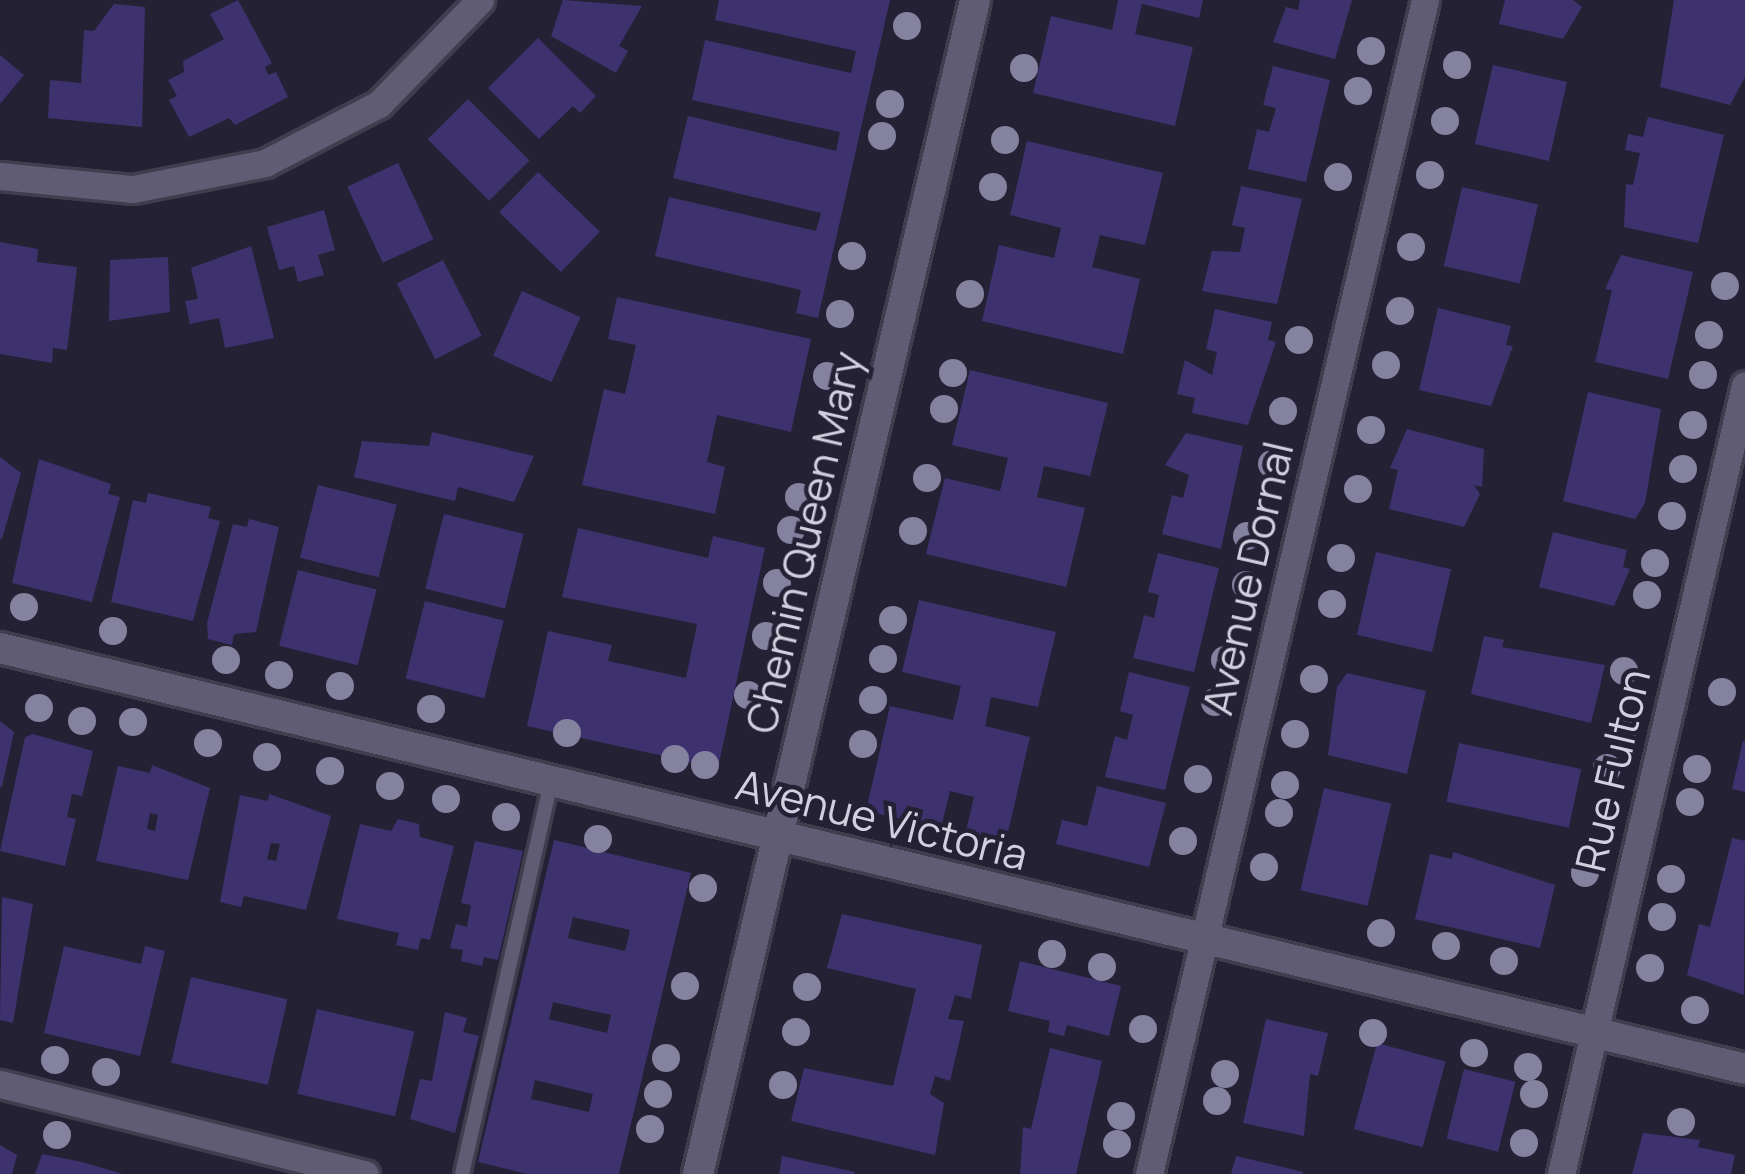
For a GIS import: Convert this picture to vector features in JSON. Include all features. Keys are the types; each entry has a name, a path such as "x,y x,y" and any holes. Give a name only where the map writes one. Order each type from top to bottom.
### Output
{"street":[{"path":"0,176 133,189 266,163 379,104 480,0"},
{"name":"Chemin Queen Mary","path":"698,1174 975,0"},
{"name":"Avenue Dornal","path":"1149,1174 1425,0"},
{"name":"Rue Fulton","path":"1561,1174 1745,385"},
{"name":"Avenue Victoria","path":"0,648 1745,1070"},
{"path":"0,1084 365,1174"}],"lane":[{"path":"462,1174 551,782"}],"building":[{"path":"238,0 272,63 265,67 268,75 276,72 288,97 235,125 229,118 189,137 169,100 177,96 168,80 184,72 183,61 224,39 210,14"},
{"path":"563,0 642,6 619,46 628,51 616,73 551,36"},
{"path":"719,0 890,0 818,318 796,313 801,290 655,256 669,197 816,231 821,213 673,178 688,116 836,151 840,132 692,100 705,40 851,73 856,51 715,20"},
{"path":"1118,0 1203,0 1199,18 1142,4 1135,34 1193,47 1175,126 1033,93 1051,16 1112,30"},
{"path":"1300,0 1352,0 1335,59 1273,42 1286,7 1298,10"},
{"path":"1505,0 1573,0 1582,7 1563,39 1499,24"},
{"path":"1674,0 1745,0 1745,77 1730,105 1660,87"},
{"path":"114,4 145,7 142,127 48,118 50,80 81,83 84,30 94,31"},
{"path":"538,38 596,96 580,113 573,106 539,139 488,88"},
{"path":"0,55 24,75 0,104"},
{"path":"1493,65 1567,82 1549,161 1475,144"},
{"path":"1273,66 1330,80 1306,182 1248,169 1257,129 1269,132 1276,108 1263,105"},
{"path":"468,99 530,161 489,201 428,139"},
{"path":"1648,117 1724,135 1698,243 1624,227 1626,184 1633,185 1640,153 1625,150 1628,134 1643,137"},
{"path":"1027,141 1163,173 1145,245 1100,235 1092,267 1140,279 1123,354 982,321 999,245 1054,258 1061,228 1010,215"},
{"path":"398,163 433,239 383,263 347,187"},
{"path":"538,172 600,232 561,272 499,212"},
{"path":"1241,186 1302,199 1277,304 1202,291 1212,251 1240,252 1245,228 1232,225"},
{"path":"1462,187 1538,205 1520,283 1444,266"},
{"path":"324,210 335,250 318,255 324,275 298,282 294,266 279,270 267,227"},
{"path":"0,242 38,249 37,262 77,267 67,350 53,348 52,363 0,354"},
{"path":"251,246 274,338 225,348 219,318 190,324 185,301 198,299 191,268"},
{"path":"1621,255 1693,272 1668,379 1595,362 1612,290 1605,289"},
{"path":"168,257 170,312 109,321 110,260"},
{"path":"443,260 482,336 435,359 397,284"},
{"path":"522,291 580,317 552,382 493,356"},
{"path":"617,297 811,339 791,432 717,415 707,462 725,467 715,514 582,485 604,389 625,394 636,345 608,339"},
{"path":"1438,308 1511,326 1506,345 1513,346 1491,406 1419,390"},
{"path":"1215,309 1272,322 1268,340 1276,342 1248,425 1192,413 1195,398 1177,394 1185,360 1212,375 1217,352 1206,349"},
{"path":"970,370 1108,403 1090,476 1044,466 1037,497 1085,508 1066,587 926,554 945,478 1000,491 1008,458 952,445"},
{"path":"1588,392 1661,409 1645,503 1635,519 1563,501"},
{"path":"1407,429 1484,449 1482,487 1474,485 1480,494 1464,527 1389,509 1398,470 1390,468"},
{"path":"432,432 534,456 514,502 458,487 455,501 354,477 362,441 429,446"},
{"path":"1186,433 1243,446 1221,549 1162,534 1172,495 1183,498 1189,475 1165,465"},
{"path":"0,457 21,473 2,539 0,539"},
{"path":"39,459 111,484 108,494 120,497 92,602 12,583"},
{"path":"318,485 397,505 378,577 300,558"},
{"path":"148,493 211,507 208,518 220,521 193,621 111,602 133,500 146,503"},
{"path":"444,514 524,534 505,609 425,589"},
{"path":"249,519 279,527 256,632 234,634 232,645 208,639 207,623 233,524 247,527"},
{"path":"578,528 708,558 713,536 765,548 718,768 527,726 548,631 612,645 608,661 686,678 697,624 562,597"},
{"path":"1553,532 1627,550 1623,567 1630,569 1614,606 1539,587"},
{"path":"1376,552 1451,569 1432,652 1357,635"},
{"path":"1158,553 1219,568 1194,672 1133,658 1144,615 1154,618 1159,595 1148,592"},
{"path":"298,570 377,590 358,665 279,646"},
{"path":"919,600 1056,632 1038,707 991,697 985,726 1030,737 1006,841 966,831 974,797 950,791 941,828 866,811 890,706 953,720 961,686 902,672"},
{"path":"425,601 504,621 484,698 406,679"},
{"path":"1484,636 1504,640 1502,647 1605,665 1591,723 1471,694"},
{"path":"1129,672 1190,687 1165,790 1105,777 1115,736 1127,740 1133,715 1120,711"},
{"path":"1347,673 1426,691 1407,774 1328,755 1337,687"},
{"path":"0,721 14,732 2,787 0,787"},
{"path":"33,734 93,751 82,796 72,794 67,817 76,819 65,866 0,851 25,737"},
{"path":"1745,741 1745,792 1732,789"},
{"path":"1459,743 1581,769 1569,828 1447,802"},
{"path":"152,765 210,788 188,880 96,861 118,766 150,773","holes":["150,813 158,815 155,831 147,829"]},
{"path":"1097,786 1166,803 1149,867 1056,844 1062,820 1087,826"},
{"path":"1324,788 1391,804 1368,906 1300,890"},
{"path":"269,794 331,816 306,910 244,896 241,907 220,902 240,795 268,801","holes":["271,843 280,844 276,861 267,859"]},
{"path":"398,819 419,824 420,837 454,846 430,940 421,938 418,950 396,945 399,933 337,919 360,824 391,831"},
{"path":"1732,838 1745,841 1744,995 1687,975 1699,924 1710,927"},
{"path":"554,840 691,873 619,1174 527,1174 478,1162","holes":["573,917 630,930 625,951 568,938","553,1002 611,1015 607,1033 549,1019","535,1080 593,1094 589,1112 531,1099"]},
{"path":"475,841 523,851 498,960 484,957 482,966 461,961 463,950 450,948 456,924 467,927 471,905 461,903"},
{"path":"1453,852 1555,885 1540,948 1415,919 1430,854 1452,859"},
{"path":"2,897 33,904 13,1023 0,1020"},
{"path":"842,914 982,945 971,999 955,995 948,1019 964,1021 950,1081 935,1076 930,1094 944,1103 935,1155 791,1121 804,1068 893,1086 916,989 827,968"},
{"path":"64,946 141,964 145,946 165,951 140,1056 44,1033"},
{"path":"1020,961 1121,986 1109,1036 1067,1025 1064,1036 1048,1032 1050,1021 1008,1011"},
{"path":"191,977 287,999 268,1085 171,1063"},
{"path":"317,1009 414,1031 395,1116 297,1094"},
{"path":"445,1012 467,1018 463,1032 479,1036 455,1133 410,1119 420,1079 432,1081"},
{"path":"1266,1019 1328,1033 1318,1076 1310,1074 1304,1136 1243,1123"},
{"path":"1377,1043 1446,1061 1423,1147 1354,1129"},
{"path":"1050,1048 1102,1061 1076,1174 1020,1174 1023,1127 1031,1129"},
{"path":"1464,1069 1515,1082 1498,1152 1447,1139"},
{"path":"1643,1133 1700,1140 1698,1147 1735,1155 1731,1174 1632,1174"},
{"path":"0,1145 17,1155 12,1174 0,1174"},
{"path":"42,1154 82,1162 123,1174 35,1174"},
{"path":"782,1156 855,1172 779,1174"},
{"path":"1236,1156 1303,1172 1303,1174 1231,1174"}]}
